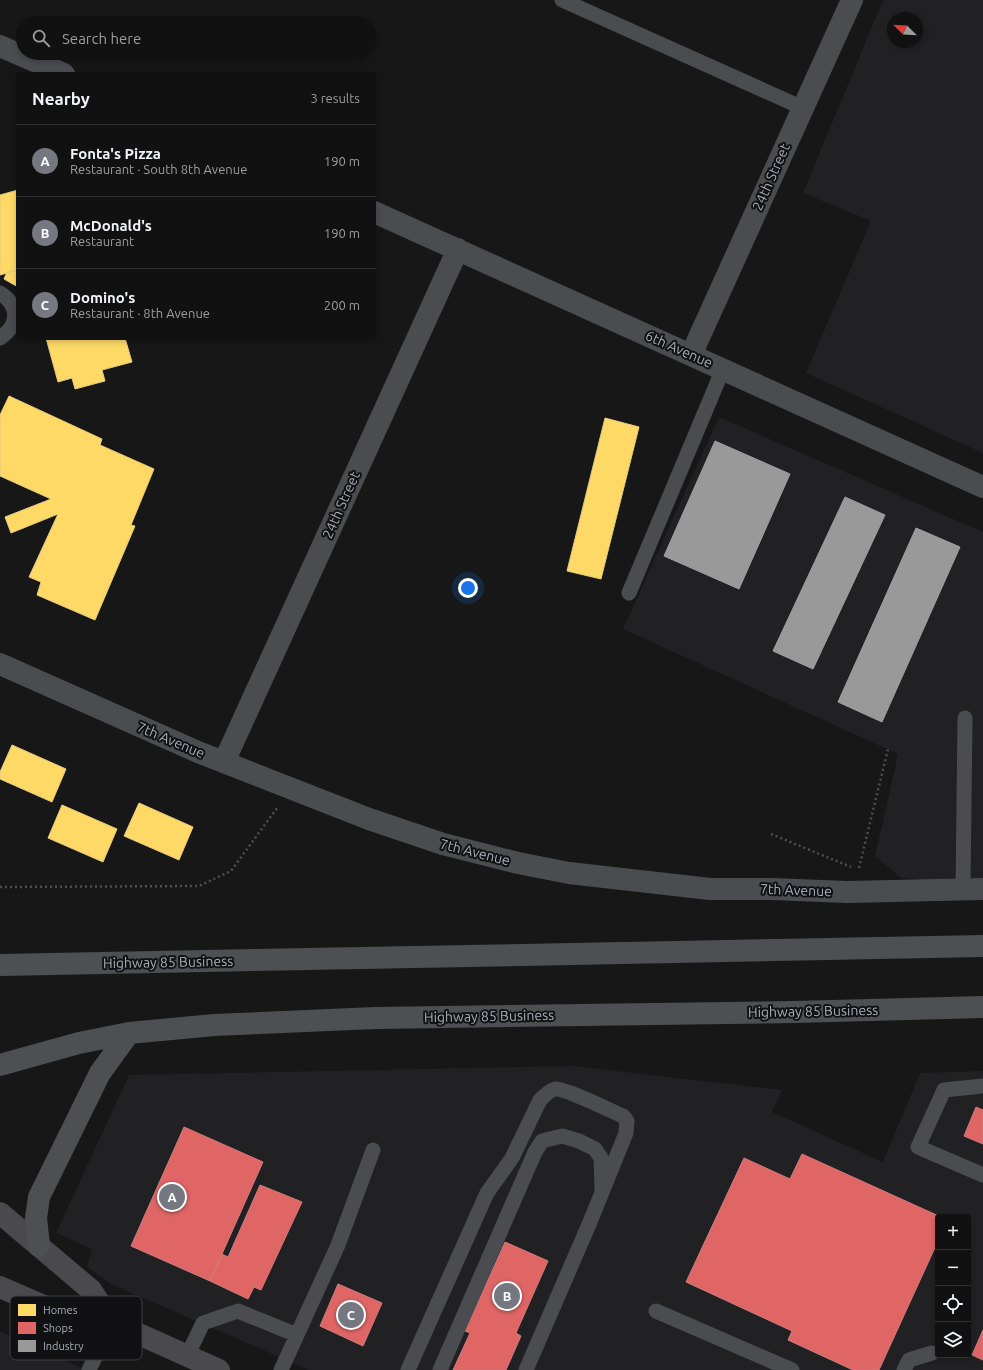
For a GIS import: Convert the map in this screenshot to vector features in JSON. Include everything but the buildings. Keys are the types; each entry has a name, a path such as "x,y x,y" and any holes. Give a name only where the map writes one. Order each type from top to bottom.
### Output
{"main road":[{"name":"Highway 85 Business","path":"0,965 983,946"},
{"name":"Highway 85 Business","path":"0,1065 79,1043 129,1033 214,1025 376,1018 794,1012 983,1007"},
{"path":"39,1246 36,1218 38,1197 100,1073 129,1033"},
{"path":"0,1213 91,1290 95,1296"},
{"path":"0,1286 22,1296"},
{"path":"142,1336 220,1370"}],"street":[{"name":"24th Street","path":"691,355 852,0"},
{"path":"0,46 16,53"},
{"path":"32,60 59,72"},
{"name":"6th Avenue","path":"376,213 983,486"},
{"name":"24th Street","path":"224,762 458,249"},
{"name":"7th Avenue","path":"0,664 198,752 369,819 444,844 518,863 569,873 710,889 772,889 847,892 973,889"}],"lane":[{"path":"562,0 803,108"},
{"path":"0,293 8,298 13,306 15,315 13,324 8,332 0,338"},
{"path":"629,593 723,369"},
{"path":"965,718 973,889"},
{"path":"983,1086 944,1090 918,1147 983,1175"},
{"path":"408,1370 487,1194 512,1158 540,1100 555,1089 565,1091 623,1116 627,1121 626,1133 602,1194 526,1370"},
{"path":"440,1370 542,1141 562,1136 579,1140 595,1150 601,1158 602,1194"},
{"path":"281,1370 338,1245 373,1150"},
{"path":"187,1356 202,1323 238,1310 297,1335"},
{"path":"656,1311 792,1370"},
{"path":"904,1370 909,1360 932,1353"},
{"path":"89,1370 94,1360"}],"path":[{"path":"858,870 888,749"},
{"path":"0,887 199,886 231,871 292,788"},
{"path":"771,834 858,870 874,891"}],"shaded area":[{"path":"883,0 983,0 983,453 806,373 871,221 803,193"},
{"path":"719,417 983,532 983,878 928,880 901,878 875,856 898,754 623,629"},
{"path":"573,1066 782,1090 772,1112 883,1162 920,1073 983,1071 983,1370 309,1370 142,1297 142,1296 139,1296 111,1284 87,1267 92,1249 56,1233 129,1075"},
{"path":"0,1331 10,1336 10,1360 64,1360 86,1370 0,1370"}],"place":[{"name":"Fonta's Pizza","path":"172,1197"},
{"name":"McDonald's","path":"507,1296"},
{"name":"Domino's","path":"351,1315"}]}
